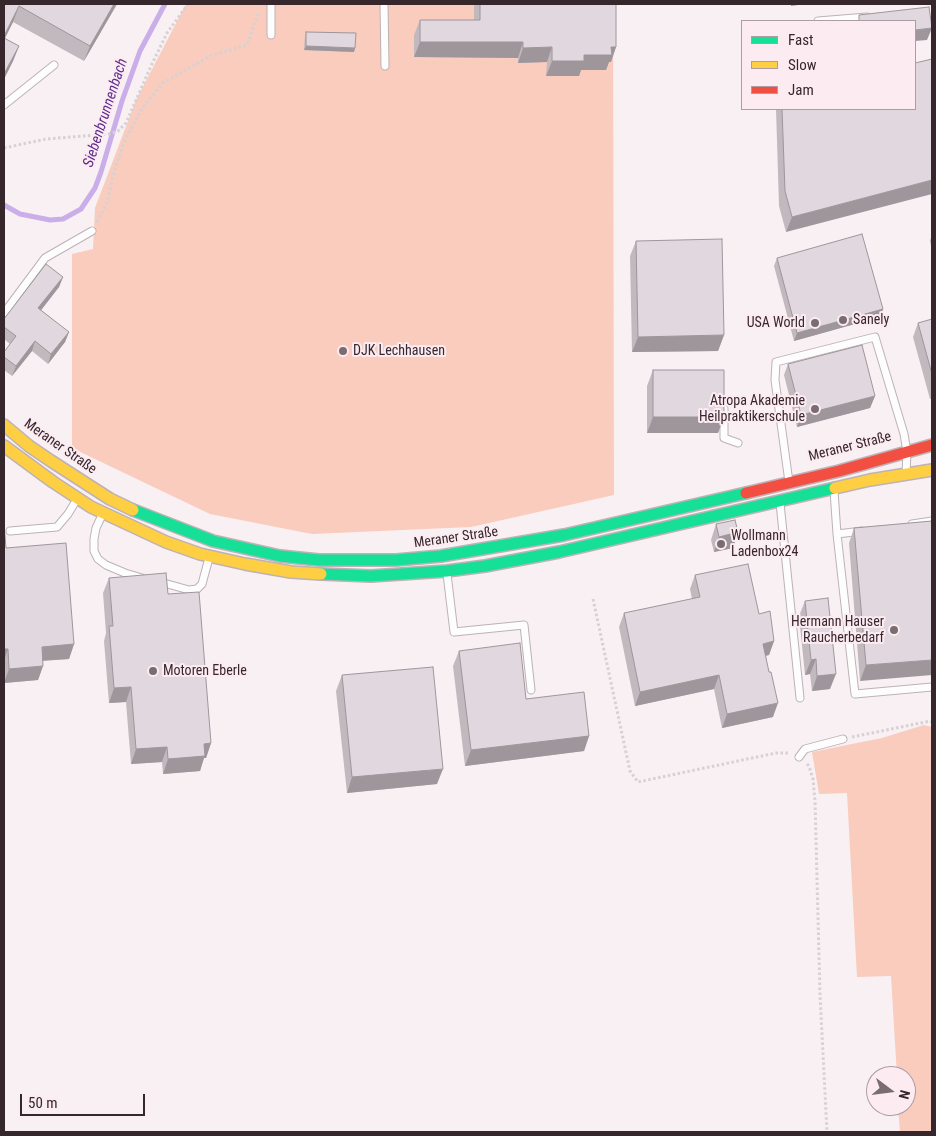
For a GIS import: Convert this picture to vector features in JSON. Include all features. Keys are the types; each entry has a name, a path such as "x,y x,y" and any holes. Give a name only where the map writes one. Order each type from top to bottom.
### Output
{"main road":[{"name":"Meraner Straße","path":"4,425 29,446 110,499 175,527 213,541 280,556 319,560 396,560 442,556 564,535 832,473 932,445"},
{"path":"4,446 90,507 166,542 209,556 246,564 291,572 328,575 371,576 446,571 485,566 559,552 792,497 932,470"}],"lane":[{"path":"271,4 271,35"},
{"path":"384,4 384,66"},
{"path":"829,20 875,16"},
{"path":"4,104 54,65"},
{"path":"4,313 45,258 92,231"},
{"path":"792,497 774,380 776,362 875,337 904,434 908,452 906,474"},
{"path":"723,398 724,438 738,443"},
{"path":"832,473 855,694 932,687"},
{"path":"10,530 57,527 68,514 86,484"},
{"path":"110,499 95,533 94,551 98,559 125,573 189,590 196,589 202,584 213,541"},
{"path":"779,500 800,698"},
{"path":"904,525 932,521"},
{"path":"837,534 866,530"},
{"path":"446,571 454,632 524,625 531,690"},
{"path":"799,756 805,749 843,740"}],"path":[{"path":"4,148 46,139 110,134 118,131 126,123 167,33 188,4"},
{"path":"92,231 107,203 113,175 124,142 141,110 163,84 178,74 212,55 247,45 259,12"},
{"path":"593,599 630,771 638,782 776,753 794,753 809,766 813,779 815,802 820,995 827,1132"},
{"path":"843,740 932,722"}],"shaded area":[{"name":"DJK Lechhausen","path":"186,4 613,4 614,495 471,527 312,534 210,514 72,448 72,254 93,249 95,208 136,100"},
{"path":"924,725 932,727 932,1132 900,1132 899,1116 916,1116 916,1066 896,1066 891,976 857,977 847,793 819,794 812,752 882,738"}],"building":[{"path":"4,4 114,4 90,46 19,6 4,36"},
{"path":"480,4 616,4 616,47 611,47 612,55 584,55 584,61 552,61 552,47 523,48 523,42 420,42 420,20 480,20"},
{"path":"929,7 932,28 916,30 916,20 859,20 859,15"},
{"path":"306,32 356,33 355,48 306,46"},
{"path":"4,38 19,46 4,74"},
{"path":"932,59 932,180 792,217 785,191 782,110 916,110 916,63"},
{"path":"862,234 883,309 797,333 777,258"},
{"path":"722,239 724,335 638,337 636,241"},
{"path":"46,264 63,277 38,308 69,332 51,354 35,341 16,366 4,357 4,352 16,336 4,327 4,319"},
{"path":"932,319 932,374 918,323"},
{"path":"862,345 875,396 801,415 788,364"},
{"path":"653,370 724,370 724,417 653,417"},
{"path":"735,520 738,532 719,537 716,524"},
{"name":"Hermann Hauser Raucherbedarf","path":"932,521 932,660 866,665 854,528"},
{"path":"4,523 6,548 66,543 74,644 42,647 43,666 9,669 8,649 4,649"},
{"path":"748,564 759,614 770,611 774,641 763,644 778,703 727,714 719,675 640,692 624,613 700,597 695,575"},
{"name":"Motoren Eberle","path":"166,573 168,594 199,592 211,743 204,744 205,756 168,759 167,747 136,749 131,687 114,688 109,626 113,626 109,578"},
{"path":"828,598 836,674 817,676 816,659 811,660 805,601"},
{"path":"520,643 526,699 584,692 589,736 471,750 459,651"},
{"path":"433,667 443,769 352,777 342,675"}],"waterway":[{"name":"Siebenbrunnenbach","path":"4,205 20,214 50,220 63,219 81,209 95,188 101,172 122,101 140,51 165,4"}],"traffic: fast":[{"path":"321,574 371,576 447,571 485,566 559,552 835,488"},
{"path":"133,510 213,541 280,556 319,560 396,560 441,556 564,535 746,493"}],"traffic: slow":[{"path":"4,425 51,461 110,499 133,510"},
{"path":"4,446 91,507 166,542 200,554 245,564 291,572 321,574"},
{"path":"835,488 932,470"}],"traffic: jam":[{"path":"746,493 839,471 932,445"}],"place":[{"name":"Sanely","path":"843,320"},
{"name":"USA World","path":"815,323"},
{"name":"DJK Lechhausen","path":"343,351"},
{"name":"Atropa Akademie Heilpraktikerschule","path":"815,409"},
{"name":"Wollmann Ladenbox24","path":"721,544"},
{"name":"Hermann Hauser Raucherbedarf","path":"894,630"},
{"name":"Motoren Eberle","path":"153,671"}]}
